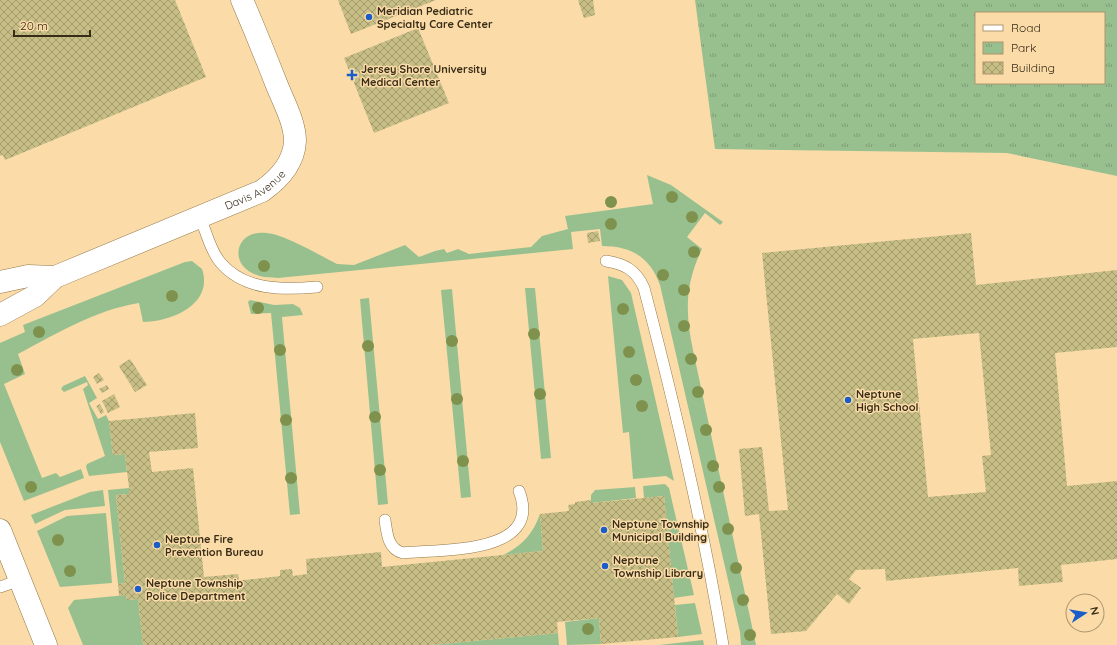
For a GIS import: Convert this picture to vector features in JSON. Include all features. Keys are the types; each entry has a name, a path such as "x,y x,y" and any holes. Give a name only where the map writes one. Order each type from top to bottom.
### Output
{"street":[{"name":"Davis Avenue","path":"0,315 35,296 55,277 262,191 275,182 292,157 295,141 290,116 242,0"},
{"name":"Davis Avenue","path":"0,282 28,276 55,277"},
{"path":"0,530 10,583 46,645"}],"lane":[{"path":"200,217 220,262 237,276 248,282 270,288 317,287"},
{"path":"606,261 627,266 639,278 644,288 663,361 687,468 713,586 723,645"},
{"path":"385,520 390,543 398,551 403,552 485,545 504,537 518,526 521,521 523,508 519,491"}],"green space":[{"path":"695,0 1117,0 1117,176 1007,153 715,149"},
{"path":"647,175 671,185 723,222 720,225 705,213 687,237 702,249 692,274 688,298 688,311 690,336 756,645 741,645 740,632 660,285 656,275 645,260 622,248 602,246 600,229 571,232 573,249 278,278 262,277 257,275 248,270 242,264 239,257 239,249 242,242 247,237 256,233 267,233 283,237 337,264 354,265 405,245 419,257 444,249 447,253 458,249 469,254 531,247 542,236 568,229 565,216 653,204"},
{"path":"192,261 202,269 204,281 202,292 188,309 166,319 143,322 139,303 123,306 91,317 18,354 25,374 4,384 42,478 56,473 60,477 81,469 84,478 24,501 0,442 0,343 25,332 23,325 185,262"},
{"path":"608,276 622,280 631,293 674,481 666,476 633,479 629,432 623,433"},
{"path":"525,288 535,288 551,458 541,459"},
{"path":"452,289 471,497 461,498 441,290"},
{"path":"369,298 388,504 378,505 360,299"},
{"path":"250,300 274,305 293,304 300,308 303,315 282,317 300,514 290,515 271,313 251,314 248,302"},
{"path":"85,376 97,398 89,403 98,419 106,415 109,421 113,455 125,454 127,472 89,476 86,467 87,464 105,456 83,389 88,385 87,382 64,392 61,389 63,386"},
{"path":"665,484 669,488 694,595 674,598 664,496 644,498 643,486"},
{"path":"635,487 636,498 591,503 591,495 595,490"},
{"path":"129,488 129,494 116,495 125,583 118,584 108,490"},
{"path":"103,490 105,506 65,510 35,524 31,515 90,492"},
{"path":"106,513 112,583 60,587 37,531 67,516"},
{"path":"540,514 543,551 503,555 516,548 526,539 534,528"},
{"path":"126,595 127,600 138,599 143,645 83,645 68,608 74,600"},
{"path":"695,603 702,634 678,637 675,605"},
{"path":"599,618 601,644 567,645 565,622"},
{"path":"558,633 559,645 431,645"},
{"path":"703,640 704,645 659,645"}],"building":[{"path":"0,0 175,0 206,77 5,160 3,155 0,156"},
{"name":"Meridian Pediatric Specialty Care Center","path":"338,0 436,0 351,34"},
{"path":"578,0 593,0 595,15 584,18"},
{"path":"418,28 449,103 374,133 344,58"},
{"path":"598,231 600,241 588,243 587,233"},
{"name":"Neptune High School","path":"971,233 976,285 1117,270 1117,347 1055,353 1067,486 1117,481 1117,559 1061,565 1063,582 1019,586 1018,568 886,581 885,569 856,570 849,579 861,588 849,604 837,594 806,631 771,634 759,514 745,516 739,449 762,447 769,511 788,510 762,253","holes":["979,333 991,455 982,456 986,492 928,497 913,339"]},
{"path":"130,359 147,385 135,392 119,366"},
{"path":"99,373 104,380 97,384 93,377"},
{"path":"107,385 109,389 102,393 99,389"},
{"path":"114,394 120,407 108,413 102,401"},
{"path":"100,404 104,412 101,414 96,406"},
{"name":"Neptune Township Municipal Building","path":"195,413 198,448 149,452 152,472 193,468 204,577 238,574 239,580 244,580 280,576 280,570 292,569 293,576 307,574 306,559 381,552 382,567 543,551 540,514 569,511 568,505 575,504 575,502 591,500 591,503 664,496 678,637 601,644 599,618 557,622 558,633 431,645 143,645 138,599 127,600 126,595 119,596 118,584 125,583 116,495 129,494 129,488 125,454 113,455 109,421"}],"place":[{"name":"Meridian Pediatric Specialty Care Center","path":"369,17"},
{"name":"Jersey Shore University Medical Center","path":"352,75"},
{"name":"Neptune High School","path":"848,400"},
{"name":"Neptune Township Municipal Building","path":"604,530"},
{"name":"Neptune Fire Prevention Bureau","path":"157,545"},
{"name":"Neptune Township Library","path":"605,566"},
{"name":"Neptune Township Police Department","path":"138,589"}]}
